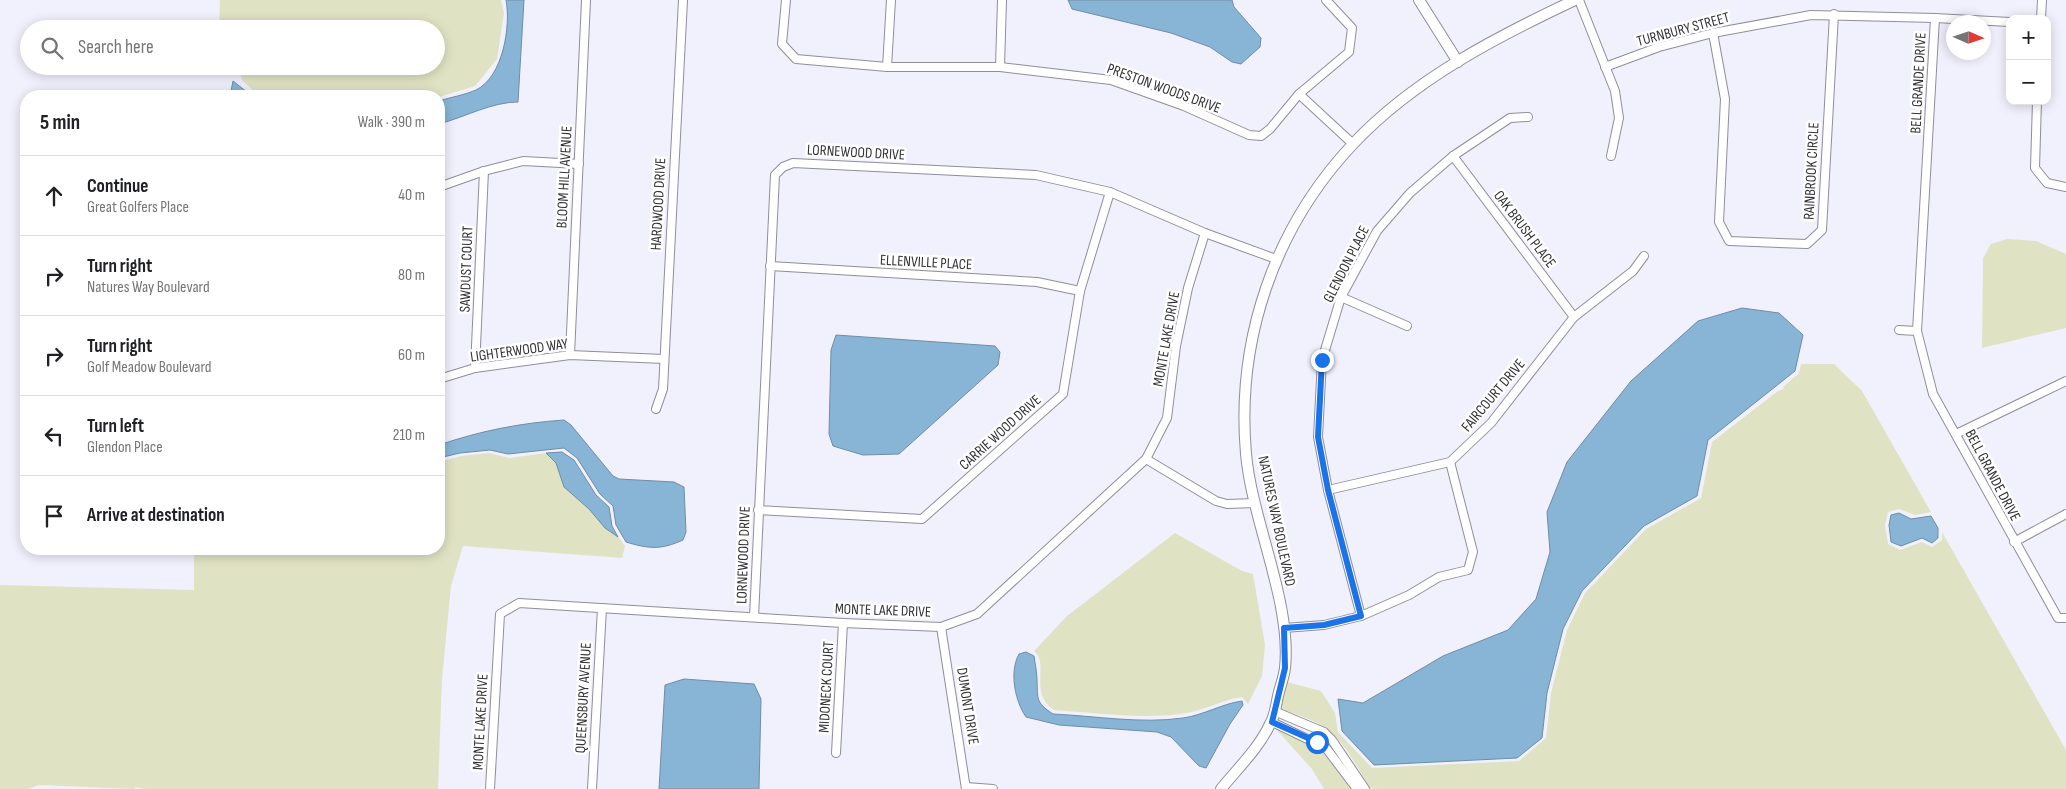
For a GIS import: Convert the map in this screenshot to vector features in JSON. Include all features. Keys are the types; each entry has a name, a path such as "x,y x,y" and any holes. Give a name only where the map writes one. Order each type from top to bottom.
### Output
{"street":[{"name":"BLOOM HILL AVENUE","path":"570,354 586,0"},
{"name":"HARDWOOD DRIVE","path":"656,409 663,389 683,0"},
{"name":"PRESTON WOODS DRIVE","path":"786,0 782,44 796,59 887,67 1000,67 1111,80 1184,106 1249,135 1261,136 1270,129 1300,94 1348,52 1352,28 1326,0"},
{"path":"887,67 891,0"},
{"path":"1000,67 1002,0"},
{"path":"1419,0 1458,62"},
{"name":"NATURES WAY BOULEVARD","path":"1220,789 1261,740 1272,722 1285,668 1284,628 1246,456 1244,404 1249,348 1260,300 1276,259 1293,225 1315,190 1353,144 1399,103 1458,62 1520,26 1575,0"},
{"path":"1579,0 1615,91 1619,118 1611,156"},
{"path":"2041,15 2042,0"},
{"name":"TURNBURY STREET","path":"1605,67 1659,47 1713,33 1811,15 1834,14 2006,22"},
{"name":"RAINBROOK CIRCLE","path":"1713,33 1725,98 1719,222 1729,241 1807,244 1822,230 1834,14"},
{"name":"BELL GRANDE DRIVE","path":"1935,18 1917,331 1933,394 2058,618 2066,618"},
{"path":"1300,94 1353,144"},
{"path":"2037,105 2035,168 2047,182 2066,188"},
{"name":"GLENDON PLACE","path":"1361,616 1328,490 1318,437 1322,360 1341,297 1377,231 1410,193 1453,156 1510,118 1528,117"},
{"name":"OAK BRUSH PLACE","path":"1453,156 1574,317"},
{"path":"445,184 484,171 524,161 579,164"},
{"name":"LORNEWOOD DRIVE","path":"754,617 775,175 784,167 794,163 1036,175 1110,192 1205,233 1276,259"},
{"name":"SAWDUST COURT","path":"476,368 484,171"},
{"name":"CARRIE WOOD DRIVE","path":"758,510 922,520 1063,394 1080,291 1110,192"},
{"name":"MONTE LAKE DRIVE","path":"490,789 500,614 519,603 842,623 942,626 977,614 1146,459 1167,418 1176,346 1188,288 1205,233"},
{"name":"FAIRCOURT DRIVE","path":"1450,462 1491,423 1574,317 1633,271 1644,256"},
{"name":"ELLENVILLE PLACE","path":"770,266 1037,282 1080,291"},
{"path":"1341,297 1407,326"},
{"path":"1899,330 1917,331"},
{"name":"LIGHTERWOOD WAY","path":"445,377 476,368 570,354 664,359"},
{"path":"1956,434 2066,381"},
{"path":"1146,459 1216,501 1226,504 1255,503"},
{"path":"1284,628 1324,625 1361,616 1409,595 1439,577 1468,570 1473,552 1450,462 1328,490"},
{"path":"2014,542 2066,514"},
{"name":"QUEENSBURY AVENUE","path":"592,789 602,608"},
{"name":"MIDONECK COURT","path":"836,754 842,623"},
{"name":"DUMONT DRIVE","path":"942,626 966,788"},
{"path":"1274,711 1302,721 1324,732 1332,740 1366,789"},
{"path":"1298,734 1302,721"},
{"path":"1272,722 1326,748 1357,789"},
{"path":"966,788 993,789"}],"green space":[{"path":"220,0 501,0 504,13 497,59 475,86 445,95 445,90 253,90 242,80 241,75 445,75 445,20 219,20"},
{"path":"2007,239 2036,241 2066,254 2066,328 1982,348 1983,258 1991,244"},
{"path":"1801,364 1834,364 1862,391 1931,512 1915,515 1899,509 1888,512 1885,525 1888,544 1900,550 1922,542 1932,547 1942,540 1942,532 2066,750 2066,789 1377,789 1370,788 1345,748 1326,728 1310,719 1280,709 1287,682 1321,691 1335,713 1338,732 1372,768 1519,761 1546,738 1551,693 1567,630 1585,593 1646,529 1701,498 1712,442 1783,389 1799,373"},
{"path":"489,453 509,458 546,453 556,463 564,487 589,509 605,528 617,535 625,546 622,558 463,546 451,586 442,679 438,789 145,789 135,787 135,789 39,785 28,789 0,789 0,585 194,590 194,555 445,555 445,460 461,456"},
{"path":"1175,533 1242,571 1253,574 1265,645 1262,676 1248,704 1242,697 1188,713 1149,716 1054,710 1046,703 1042,695 1040,663 1034,651 1067,616"},
{"path":"1275,728 1323,751 1351,789 1324,789 1312,769"}],"water":[{"path":"506,0 524,0 518,102 498,104 445,122 445,99 476,90 493,74 503,50 506,36"},
{"path":"1068,0 1232,0 1234,7 1261,38 1260,47 1241,64 1232,62 1210,47 1171,33 1072,9"},
{"path":"233,81 244,90 231,90"},
{"path":"1742,308 1779,313 1803,335 1795,371 1708,440 1697,496 1644,526 1582,591 1563,629 1547,693 1542,738 1517,758 1374,765 1342,731 1338,699 1363,703 1443,656 1508,630 1536,599 1550,552 1547,512 1567,462 1631,381 1698,321"},
{"path":"836,335 995,346 1000,352 998,365 899,454 863,455 833,446 829,434 831,350"},
{"path":"564,420 571,425 613,476 619,479 674,482 684,487 686,532 683,540 661,547 642,546 626,542 616,525 613,506 600,494 577,458 564,448 508,454 490,450 445,457 445,443 500,428"},
{"path":"562,452 574,460 596,495 609,507 612,526 618,537 605,528 589,509 564,487 556,463 546,453"},
{"path":"1899,513 1911,519 1931,516 1938,528 1938,538 1932,543 1922,538 1901,546 1891,542 1889,525 1891,515"},
{"path":"1026,652 1034,656 1037,692 1040,703 1053,714 1135,720 1167,720 1191,717 1234,702 1242,701 1243,705 1230,724 1206,768 1199,766 1171,737 1157,732 1059,725 1026,717 1016,695 1014,669 1019,654"},
{"path":"684,679 754,684 761,699 759,789 659,789 665,685"}],"route":[{"path":"1317,742 1272,722 1285,668 1284,628 1324,625 1361,616 1328,490 1318,437 1322,360"}]}
